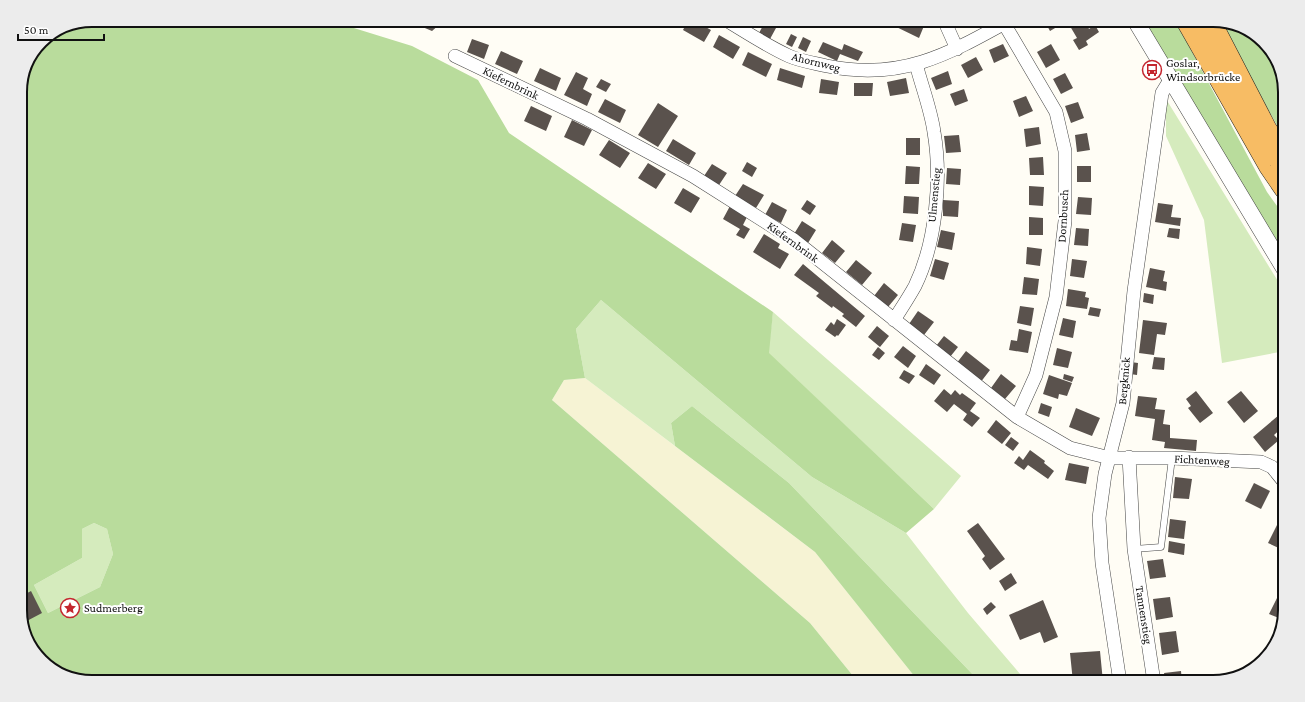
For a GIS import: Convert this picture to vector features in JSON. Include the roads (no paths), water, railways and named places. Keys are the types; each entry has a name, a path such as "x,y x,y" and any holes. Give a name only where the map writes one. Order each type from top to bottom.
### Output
{"highway":[{"path":"1191,27 1278,178"},
{"path":"1213,27 1266,130 1278,148"}],"street":[{"name":"Ahornweg","path":"738,27 790,56 812,63 850,70 885,70 916,64 957,49 996,27"},
{"path":"947,27 957,49"},
{"name":"Dornbusch","path":"1009,27 1056,112 1065,151 1065,221 1056,297 1036,375 1017,417"},
{"path":"1139,27 1278,258"},
{"name":"Kiefernbrink","path":"455,56 586,119 693,176 794,240 1017,417 1070,448 1110,458"},
{"name":"Ulmenstieg","path":"894,320 915,285 927,253 934,212 938,168 934,132 916,64"},
{"name":"Bergknick","path":"1119,675 1102,563 1099,518 1105,474 1123,403 1134,291 1162,93 1170,80"},
{"name":"Tannenstieg","path":"1129,457 1134,549 1153,675"},
{"name":"Fichtenweg","path":"1110,458 1172,458 1261,462 1272,467 1278,474"}],"lane":[{"path":"1134,549 1161,547 1172,458"}],"place":[{"name":"Goslar, Windsorbrücke","path":"1152,70"},
{"name":"Sudmerberg","path":"70,608"}]}
